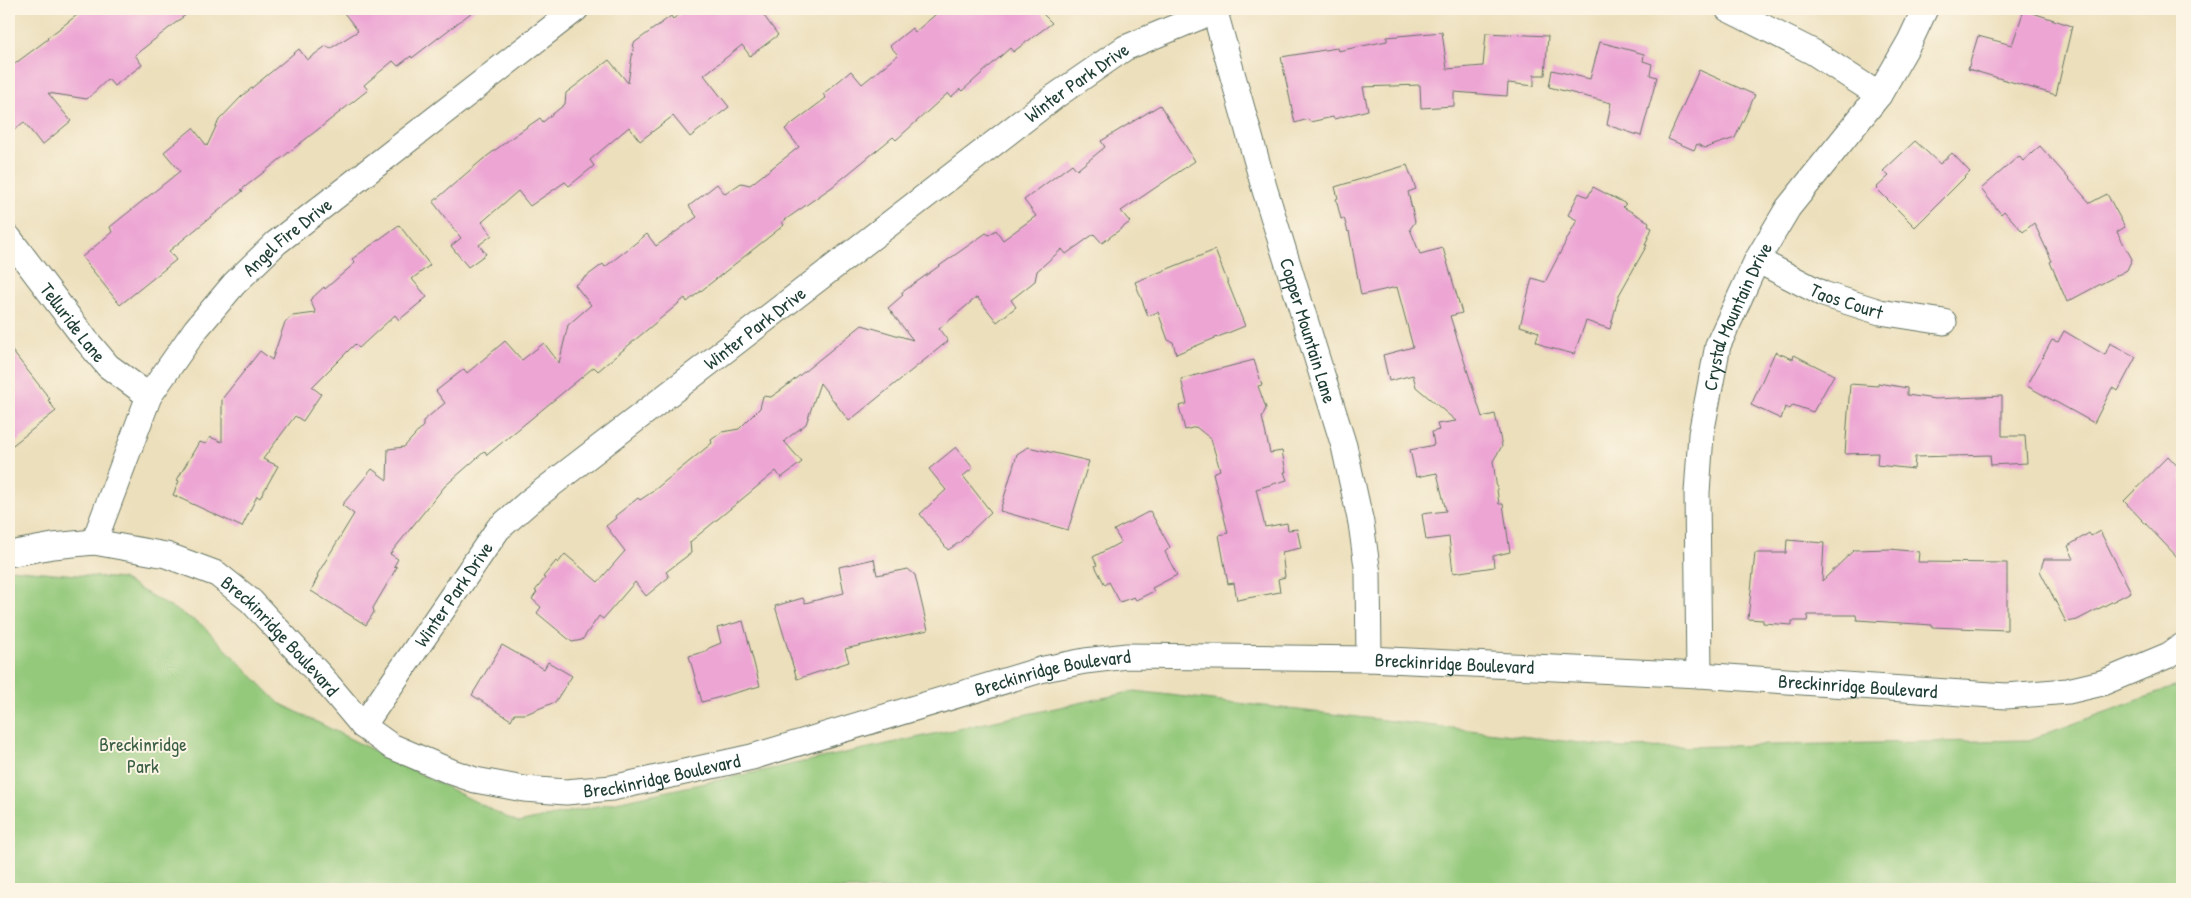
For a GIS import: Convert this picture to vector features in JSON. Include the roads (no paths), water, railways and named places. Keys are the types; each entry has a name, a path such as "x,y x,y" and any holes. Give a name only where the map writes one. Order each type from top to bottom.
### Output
{"street":[{"name":"Angel Fire Drive","path":"94,542 149,396 196,329 234,284 276,243 576,9"},
{"name":"Copper Mountain Lane","path":"1216,9 1264,188 1344,446 1361,523 1368,574 1369,659"},
{"name":"Winter Park Drive","path":"363,726 498,529 530,500 1054,98 1125,48 1216,9"},
{"path":"1728,9 1813,52 1879,94"},
{"name":"Crystal Mountain Drive","path":"1699,675 1697,499 1701,434 1718,345 1757,260 1788,208 1879,94 1910,41 1925,9"},
{"name":"Telluride Lane","path":"9,238 108,366 149,396"},
{"name":"Taos Court","path":"1757,260 1823,294 1880,312 1944,322"},
{"name":"Breckinridge Boulevard","path":"9,554 54,546 94,542 166,556 218,574 251,601 320,675 363,726 391,746 475,780 524,789 566,792 612,788 752,757 1044,669 1085,661 1127,656 1369,659 1699,675 2006,696 2068,691 2102,683 2169,655 2182,646"}],"park label":[{"name":"Breckinridge Park","path":"143,755"}]}
